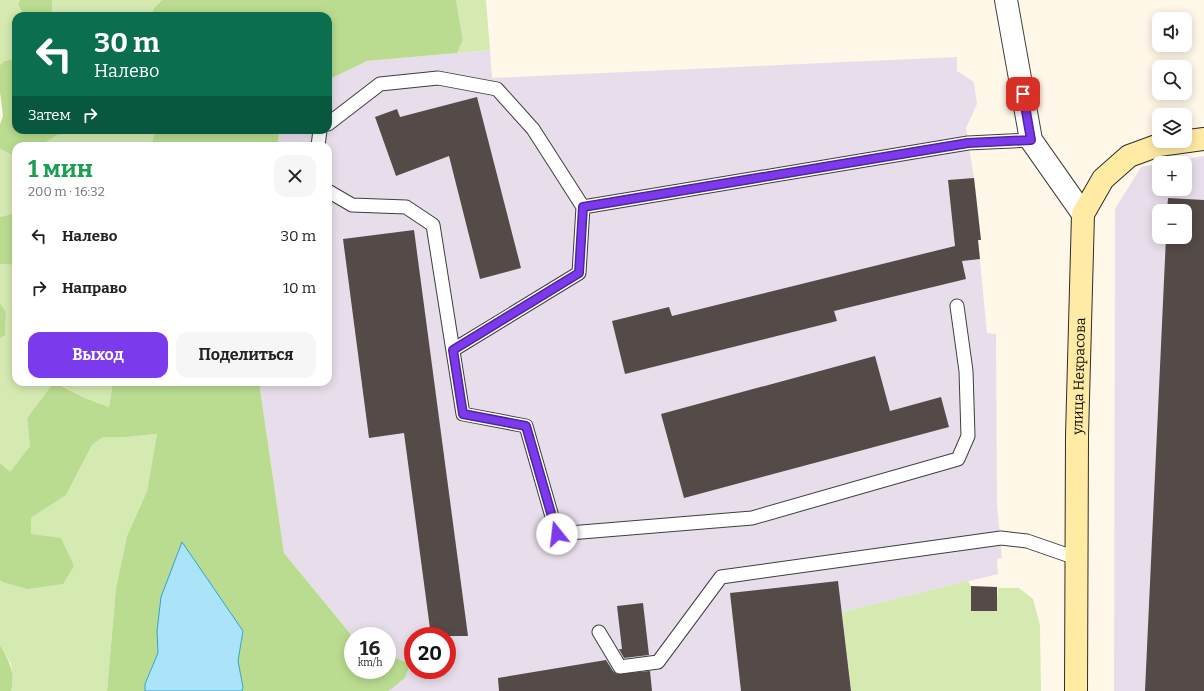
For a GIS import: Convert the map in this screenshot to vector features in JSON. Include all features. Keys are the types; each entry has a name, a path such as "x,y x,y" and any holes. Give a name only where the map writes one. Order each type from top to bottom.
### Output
{"main road":[{"name":"улица Некрасова","path":"1076,691 1077,436 1083,214 1103,179 1129,156 1159,145 1204,139"}],"street":[{"path":"1006,0 1031,140 1083,214"}],"lane":[{"path":"332,121 380,84 438,78 497,89 533,130 583,207 579,273 453,350"},
{"path":"583,207 968,143 1031,140"},
{"path":"332,193 352,205 406,207 433,225 463,414 526,426 557,534 752,518 958,459 968,436 966,371 957,306"},
{"path":"599,632 620,667 658,662 721,577 1001,538 1027,541 1076,558"}],"shaded area":[{"path":"490,50 492,78 957,57 957,71 974,82 977,104 966,128 974,178 981,240 978,240 987,333 996,334 997,505 1002,558 997,559 998,574 842,612 851,691 389,691 404,679 456,679 456,627 404,627 404,661 396,658 396,627 345,627 284,553 260,386 332,386 332,142 278,142 279,134 332,134 332,78 367,61"},
{"path":"1204,156 1204,691 1114,691 1115,209 1141,167 1152,165 1152,196 1192,196 1192,158"}],"green space":[{"path":"0,0 20,0 18,4 22,12 12,12 12,60 4,61 0,65"},
{"path":"20,0 52,0 52,12 22,12 18,4"},
{"path":"52,0 162,0 154,8 152,12 52,12"},
{"path":"162,0 456,0 463,40 457,53 367,61 332,78 332,12 152,12 154,8"},
{"path":"456,0 486,0 490,50 457,53 463,40"},
{"path":"12,60 12,134 65,134 58,135 46,142 12,142 12,155 0,149 0,124 3,116 0,92 0,65 4,61"},
{"path":"154,134 152,142 46,142 58,135"},
{"path":"154,134 279,134 278,142 152,142"},
{"path":"0,149 12,155 12,214 0,217"},
{"path":"12,214 12,265 0,264 0,217"},
{"path":"0,264 12,265 12,386 51,386 27,418 30,446 10,473 0,463 0,338 5,334 6,312 0,303"},
{"path":"0,303 6,312 5,335 0,338"},
{"path":"51,386 62,386 87,399 109,407 112,386 260,386 284,553 345,627 344,679 396,679 396,658 404,661 404,679 389,691 242,691 243,687 238,661 243,631 157,631 158,653 145,684 145,691 107,691 116,588 127,536 147,491 157,434 127,437 103,437 92,445 66,495 31,518 31,534 61,538 74,566 63,584 27,589 2,582 0,580 0,463 10,472 30,446 27,418"},
{"path":"63,386 112,386 109,407 87,399"},
{"path":"157,434 147,491 127,536 116,588 107,691 11,691 13,682 11,664 0,645 0,580 2,582 27,589 31,518 66,495 92,445 103,437 127,437"},
{"path":"968,581 971,586 971,611 996,611 998,588 1019,588 1033,599 1040,625 1041,691 851,691 842,612"},
{"path":"0,645 11,667 13,678 11,691 0,691"}],"water":[{"path":"182,542 243,631 238,661 243,687 242,691 145,691 145,684 158,653 157,631 161,597"}],"building":[{"path":"477,97 521,268 480,279 449,156 396,176 375,117 397,109 400,117"},
{"path":"974,178 981,240 978,240 980,259 962,261 966,279 834,311 837,321 625,374 612,321 669,307 672,316 955,246 948,180"},
{"path":"1168,198 1204,200 1204,691 1145,691 1166,244 1192,244 1192,204 1168,204"},
{"path":"414,230 468,636 456,636 456,627 430,627 404,433 369,438 343,239"},
{"path":"875,356 890,411 941,397 949,427 684,498 661,414"},
{"path":"838,581 851,691 741,691 730,593"},
{"path":"971,586 997,587 997,611 971,611"},
{"path":"643,603 649,655 624,658 619,649 622,649 617,606"},
{"path":"606,660 613,671 617,674 650,671 652,691 499,691 498,678"}],"route":[{"path":"557,534 526,426 463,414 453,350 579,273 583,207 968,143 1031,140 1023,94"}]}
